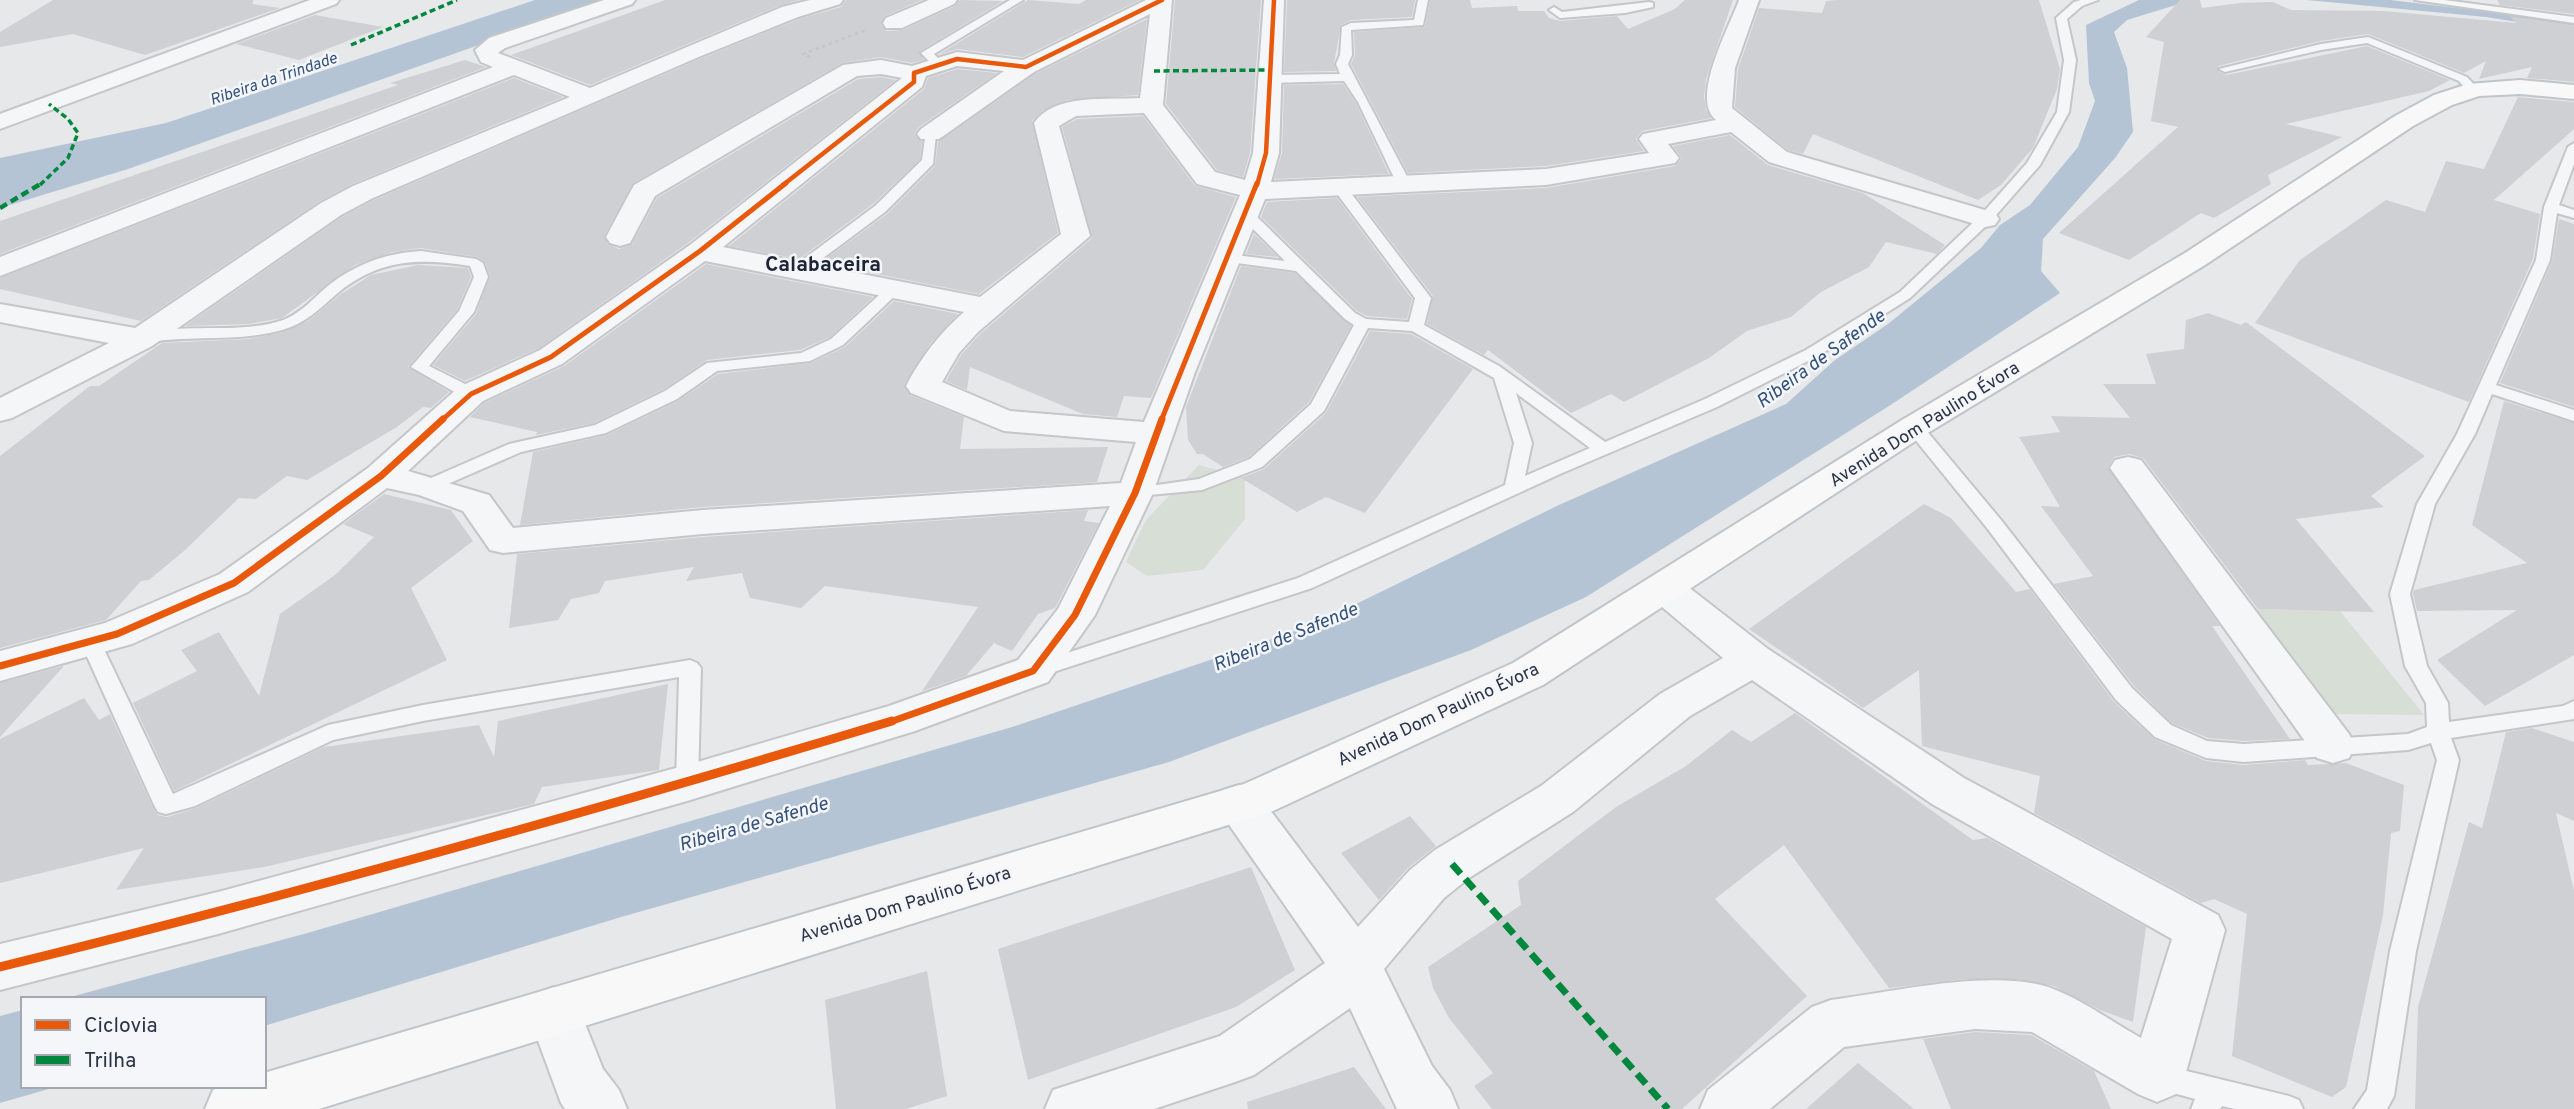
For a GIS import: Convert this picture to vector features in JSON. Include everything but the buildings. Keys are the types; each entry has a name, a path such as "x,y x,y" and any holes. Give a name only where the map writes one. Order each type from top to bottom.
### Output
{"main road":[{"name":"Avenida Dom Paulino Évora","path":"233,1109 1239,803 1528,674 1914,427 2195,259 2404,121 2443,100 2473,90 2520,87 2574,92"}],"street":[{"path":"591,97 510,68 489,57 486,50 497,43 625,0"},
{"path":"0,411 141,339 331,209 363,192 591,97 705,46 790,12 833,0"},
{"path":"894,23 947,0"},
{"path":"930,134 1026,67 1162,0"},
{"path":"1162,0 1151,105 1206,178 1250,202 1339,187 1546,177 1665,158 1652,138 1734,124"},
{"path":"0,967 231,910 687,783 900,719 1033,671 1075,615 1135,493 1156,433 1250,202 1266,153 1275,0"},
{"path":"1749,0 1726,52 1717,90 1720,111 1734,124 1779,158 1985,219"},
{"path":"0,122 319,1"},
{"path":"620,237 644,191 851,69 926,68 957,59 1026,67"},
{"path":"0,267 510,68"},
{"path":"0,666 90,641 164,616 234,583 382,476 471,394 551,357 700,251 914,82 926,68"},
{"path":"1151,105 1071,109 1046,123 1076,236 986,307 929,370 923,386 1004,421 1156,433"},
{"path":"700,251 986,307"},
{"path":"0,313 141,339"},
{"path":"2128,468 2333,746"},
{"path":"382,476 428,486 476,503 503,541 703,522 1135,493"},
{"path":"1664,588 1753,660 1948,791 2200,930 2157,1076 2040,1009 1975,1005 1831,1024 1728,1109"},
{"path":"1073,1109 1235,1057 1337,987 1427,884 1452,864 1557,799 1675,705 1753,660"},
{"path":"1239,803 1356,965 1412,1084 1430,1109"},
{"path":"554,1011 581,1085 599,1109"}],"lane":[{"path":"926,68 927,53 1018,0"},
{"path":"1404,184 1364,102 1347,77 1342,64 1346,55 1346,29 1419,23 1423,0"},
{"path":"1605,0 1649,5"},
{"path":"1554,10 1560,15 1625,10 1665,0"},
{"path":"1033,671 1305,583 1711,403 1812,353 1905,295 1985,219 2033,165 2063,112 2070,60 2061,18 2078,4 2093,0"},
{"path":"2420,0 2574,20"},
{"path":"2225,69 2321,47 2368,40 2463,79 2473,90"},
{"path":"1270,79 1347,77"},
{"path":"798,270 880,209 928,161 930,134"},
{"path":"2368,1109 2379,1096 2403,951 2448,760 2438,732 2437,703 2416,666 2400,594 2426,504 2466,434 2543,260 2551,207 2574,146"},
{"path":"1339,187 1423,298 1416,327"},
{"path":"1250,202 1300,267 1350,316 1363,323 1416,327 1502,376 1603,449"},
{"path":"2551,207 2574,214"},
{"path":"141,339 178,331 250,330 293,321 340,284 385,260 421,253 476,263 481,277 466,312 419,367 471,394"},
{"path":"1227,258 1300,267"},
{"path":"428,486 515,449 600,429 671,395 713,366 804,358 837,342 894,289"},
{"path":"1135,493 1202,484 1256,463 1318,407 1363,323"},
{"path":"1502,376 1523,443 1513,489"},
{"path":"2487,387 2574,415"},
{"path":"1914,427 1994,524 2124,694 2163,731 2182,741 2223,752 2408,742 2438,732 2572,712"},
{"path":"90,641 166,805 187,800 328,733 690,668 687,783"},
{"path":"2157,1076 2210,1100 2289,1109"}],"shaded area":[{"path":"1199,465 1245,478 1245,519 1203,570 1147,576 1126,562 1146,520"},
{"path":"2256,609 2340,611 2424,715 2332,714"}],"water":[{"path":"535,0 606,0 128,169 0,208 0,158 166,123"},
{"name":"Ribeira de Safende","path":"2139,0 2192,0 2127,20 2114,32 2127,68 2133,132 2115,158 2043,239 2041,271 2060,293 1889,406 1586,597 1471,650 1169,762 621,917 266,1025 266,997 70,997 311,932 1012,727 1313,625 1559,505 1786,404 1835,360 1888,324 1981,248 2000,225 2030,205 2078,147 2095,101 2089,83 2086,25"},
{"path":"2307,0 2390,0 2574,22 2574,31 2486,17"},
{"path":"21,1011 21,1088 52,1088 0,1103 0,1016"}],"marked path":[{"path":"351,45 457,0"},
{"path":"1154,71 1270,70"},
{"path":"0,208 49,178 68,158 75,146 78,133 68,119 49,104"},
{"path":"1452,864 1668,1109"}],"cycle path":[{"path":"0,666 117,634 234,583 381,476 471,394 551,357 700,251 914,82 914,73 937,63 957,59 1026,67 1162,0"},
{"path":"0,967 218,913 687,783 900,719 1033,671 1075,615 1135,493 1179,372 1255,191 1266,153 1274,0"}],"district":[{"name":"Calabaceira","path":"823,264"}],"water label":[{"name":"Ribeira da Trindade","path":"273,78"}]}
